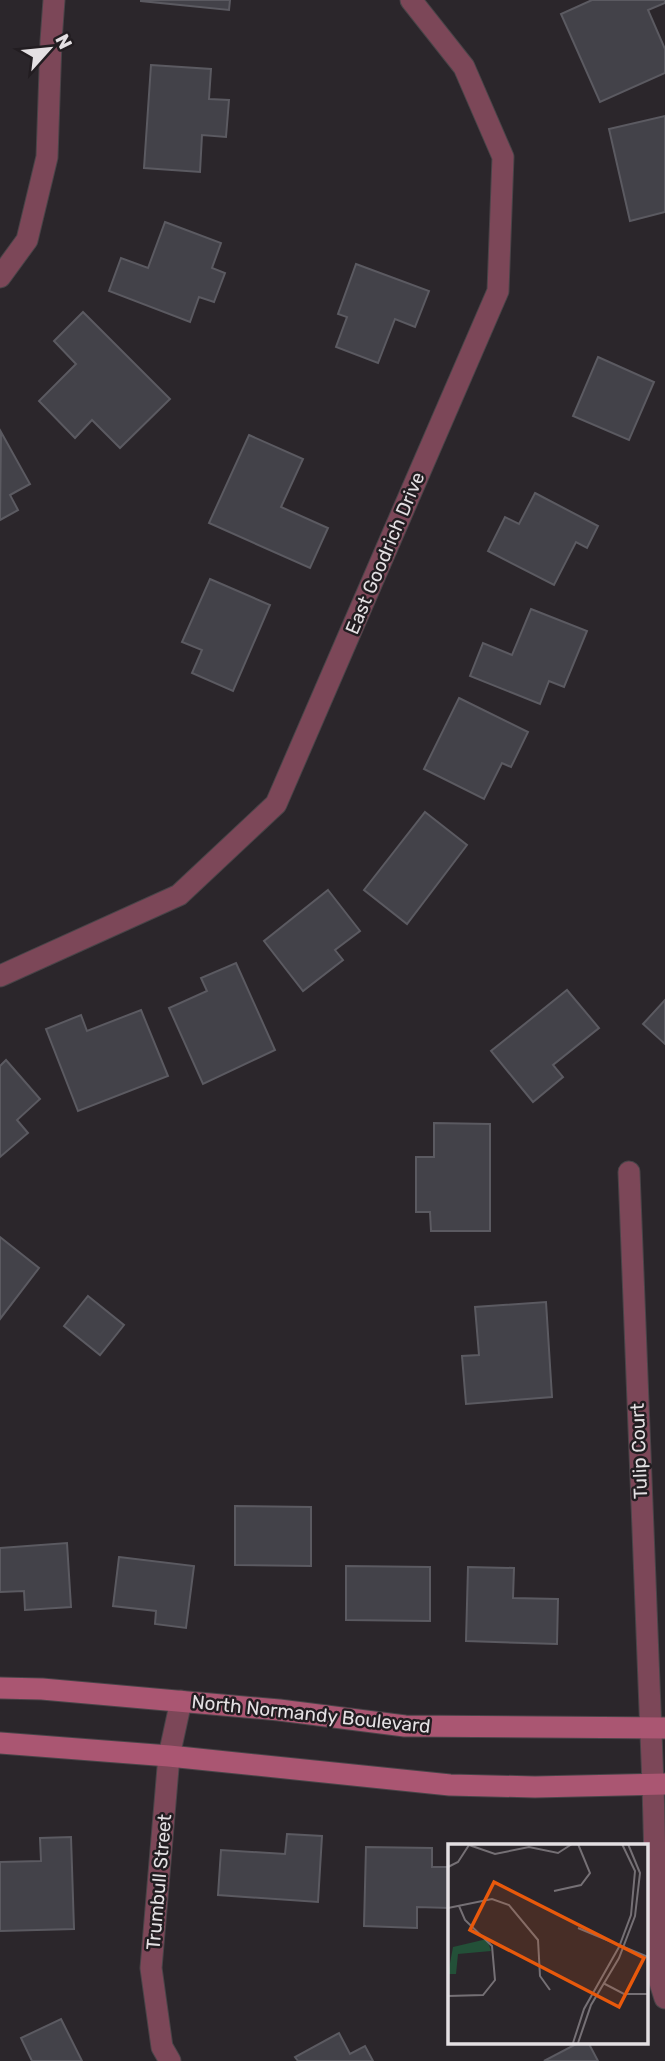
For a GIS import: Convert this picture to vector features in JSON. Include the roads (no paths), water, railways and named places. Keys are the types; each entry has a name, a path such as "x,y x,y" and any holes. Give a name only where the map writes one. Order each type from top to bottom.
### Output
{"street":[{"path":"0,277 27,240 47,158 54,0"},
{"name":"East Goodrich Drive","path":"0,976 179,895 276,804 498,291 503,157 464,67 411,0"},
{"name":"Tulip Court","path":"629,1172 659,1784 658,1976 665,1998"},
{"name":"North Normandy Boulevard","path":"0,1688 43,1689 279,1710 405,1726 657,1729"},
{"name":"Trumbull Street","path":"170,2061 162,2047 151,1968 169,1756 181,1701"},
{"path":"0,1743 169,1756 450,1785 535,1787 659,1784"}]}
